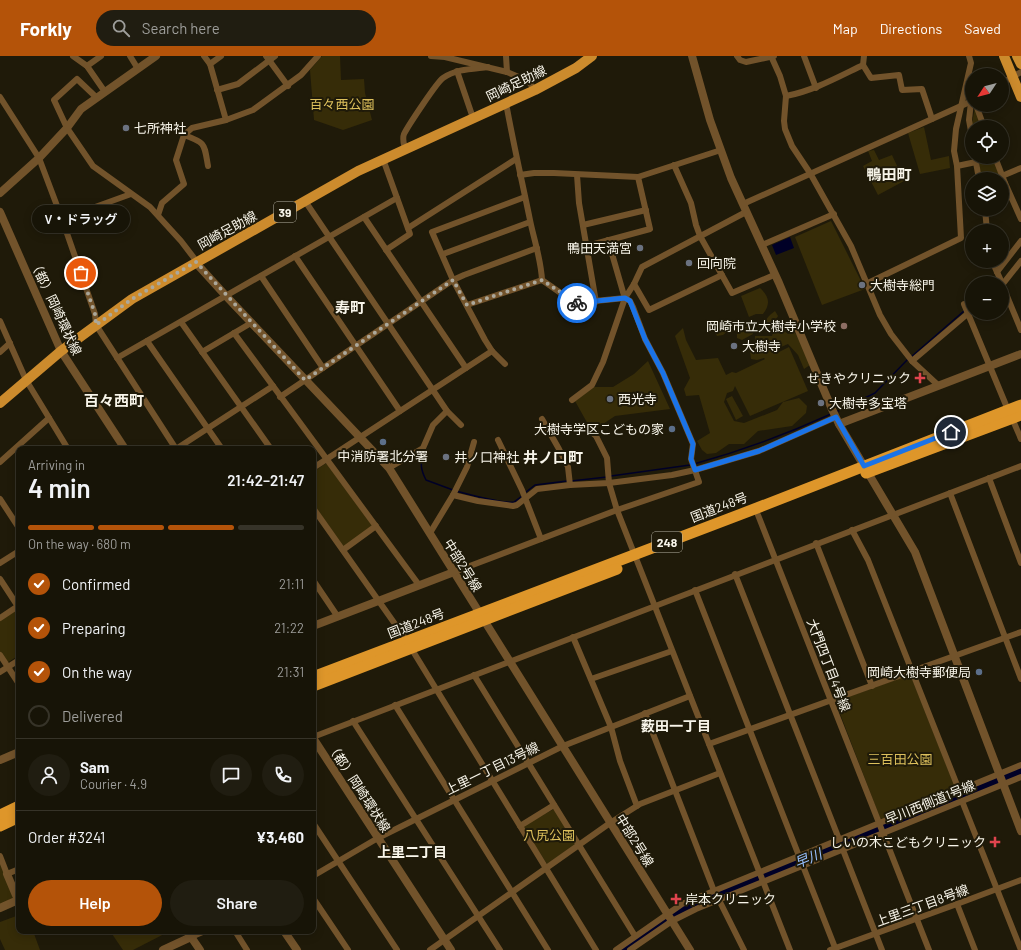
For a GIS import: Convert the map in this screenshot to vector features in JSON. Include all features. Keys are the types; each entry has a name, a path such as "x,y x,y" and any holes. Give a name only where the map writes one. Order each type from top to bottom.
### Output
{"highway":[{"name":"国道248号","path":"316,676 482,617 635,558 757,508 1014,414 1021,405"},
{"name":"国道248号","path":"635,558 758,515 866,469"},
{"name":"国道248号","path":"316,685 409,644"},
{"path":"0,815 16,807"},
{"path":"0,826 16,818"}],"main road":[{"name":"岡崎足助線","path":"0,403 61,351 132,299 358,171 535,90 576,68 592,56"},
{"path":"1004,56 1017,75 1021,97"},
{"path":"1017,56 1021,64"}],"street":[{"path":"73,56 87,66 105,92"},
{"path":"87,66 101,56"},
{"path":"130,56 138,69"},
{"path":"0,193 39,158 67,128 81,109 156,56"},
{"path":"204,56 210,64 226,120"},
{"path":"210,64 221,56"},
{"path":"217,90 238,84 268,58 275,56"},
{"path":"158,215 162,203 184,184 176,160 184,135 192,128 226,120 252,110 288,86 301,75 318,56"},
{"path":"431,56 445,56 507,72 528,81 535,90"},
{"path":"506,56 507,72"},
{"path":"692,56 710,120 731,178 762,245 837,421 915,552 1021,831"},
{"path":"738,56 740,60 746,62 772,56 786,96 784,121 785,130 792,146 834,214 868,283 880,315 891,334 912,361 939,386"},
{"path":"804,56 816,88"},
{"path":"864,56 863,65 871,78 899,75 902,90 922,89 932,119"},
{"path":"868,283 961,238 957,166 954,151 956,128 971,62 969,56"},
{"path":"268,58 288,86"},
{"path":"786,96 816,88 863,65"},
{"path":"405,149 403,143 404,135 441,79 457,71 488,68"},
{"path":"457,71 472,118"},
{"path":"97,98 78,79 54,100 67,128 93,166 158,215 181,241 196,262"},
{"path":"0,97 39,158 95,314 96,325 174,446"},
{"path":"506,103 516,159 541,267 542,280"},
{"path":"572,400 592,385 603,362 625,298 642,267 700,236 745,208 810,173 965,105"},
{"path":"184,135 199,140 205,148 208,166"},
{"path":"520,175 554,173 638,177 720,150"},
{"path":"383,159 410,234 386,250"},
{"path":"408,228 516,159"},
{"path":"957,166 965,163"},
{"path":"674,165 691,203 700,236 732,294 774,275"},
{"path":"1009,173 1021,168"},
{"path":"577,175 583,225 596,302"},
{"path":"587,246 650,229 638,177"},
{"path":"62,219 132,194"},
{"path":"1009,194 1021,219"},
{"path":"505,364 492,351 453,280 443,254 432,232 525,197"},
{"path":"117,358 397,198"},
{"path":"305,201 433,390 461,426"},
{"path":"583,225 646,210"},
{"name":"（都）岡崎環状線","path":"0,212 61,351 123,446"},
{"path":"762,245 834,214"},
{"path":"364,217 466,368"},
{"path":"443,254 530,222"},
{"path":"608,240 625,298"},
{"path":"997,272 1021,241"},
{"path":"280,397 453,280 537,248"},
{"path":"295,256 400,411"},
{"path":"1009,276 1021,261"},
{"name":"中部2号線","path":"196,262 251,323 389,468 672,922"},
{"path":"995,268 999,276"},
{"path":"634,284 649,310 722,275"},
{"path":"262,276 323,368"},
{"path":"316,625 617,510 699,482 691,459 693,444 663,373 645,339 630,301 625,298 575,303 542,280"},
{"path":"467,305 542,280"},
{"path":"1009,301 1021,330"},
{"path":"912,361 965,315"},
{"path":"973,320 990,365 1014,414 1021,438"},
{"path":"0,321 26,380 66,446"},
{"path":"181,322 269,446"},
{"path":"202,352 251,323"},
{"path":"234,333 419,586"},
{"path":"147,341 220,446"},
{"path":"0,352 10,343"},
{"path":"316,466 492,351"},
{"path":"453,495 508,506 517,505 537,489 570,485 609,483 672,475 695,470 759,451 837,421 939,386 1021,354"},
{"path":"181,446 273,386"},
{"path":"389,468 423,448 433,426 448,411"},
{"path":"21,446 49,418"},
{"path":"542,419 568,467 570,485"},
{"path":"588,429 596,436 607,458 609,483 617,510 790,950"},
{"path":"498,440 522,490 541,539"},
{"path":"430,533 457,488 467,467 474,442"},
{"path":"0,462 16,450"},
{"path":"316,737 353,721 735,574 1021,466"},
{"path":"989,478 1021,563"},
{"path":"950,493 1021,679"},
{"path":"0,499 16,523"},
{"path":"316,512 409,644 596,950"},
{"name":"大門四丁目4号線","path":"758,515 883,833"},
{"path":"342,550 376,526"},
{"path":"852,530 868,560 959,790"},
{"path":"816,544 872,686"},
{"path":"0,563 16,553"},
{"path":"735,574 839,839"},
{"path":"0,579 16,604"},
{"path":"316,584 338,617"},
{"path":"695,590 800,856"},
{"path":"0,618 16,608"},
{"path":"708,744 1021,632"},
{"path":"573,637 611,726 620,761 637,806"},
{"path":"591,679 672,651"},
{"path":"0,655 16,679"},
{"path":"0,672 16,662"},
{"path":"474,675 635,936"},
{"name":"上里一丁目13号線","path":"316,874 378,838 563,746 690,696"},
{"path":"395,705 548,950"},
{"path":"645,713 714,891"},
{"path":"353,721 500,950"},
{"name":"（都）岡崎環状線","path":"316,743 451,950"},
{"path":"0,760 16,753"},
{"path":"616,950 682,904 1021,765"},
{"path":"430,950 610,822 637,806 720,773"},
{"name":"早川西側道1号線","path":"630,950 672,922 696,909 1021,778"},
{"path":"962,801 1021,950"},
{"path":"520,826 554,804"},
{"path":"316,828 397,950"},
{"path":"883,833 929,950"},
{"path":"842,850 882,950"},
{"path":"0,856 16,895"},
{"path":"803,866 834,949"},
{"path":"7,874 16,870"},
{"name":"上里三丁目8号線","path":"834,949 1021,880"},
{"path":"718,900 744,950"},
{"path":"0,908 16,901"},
{"path":"316,902 348,950"},
{"path":"957,904 975,950"},
{"path":"672,922 690,950"},
{"path":"163,950 189,934 200,950"},
{"path":"237,934 248,950"},
{"path":"286,934 296,950"},
{"path":"639,944 643,950"}],"green space":[{"name":"百々西公園","path":"322,56 340,56 341,80 364,79 365,93 372,120 343,130 314,120 310,70"},
{"path":"974,112 977,112 980,120 973,120"},
{"path":"924,127 931,160 949,156 950,168 920,174 908,133"},
{"path":"874,150 879,160 892,155 904,181 878,195 863,166 872,161 868,151"},
{"path":"979,164 997,164 999,172 981,172"},
{"path":"831,221 865,289 822,305 795,237"},
{"path":"760,288 768,300 766,310 763,314 756,314 749,317 741,296"},
{"path":"775,311 778,316 775,321 770,326 762,329 767,319"},
{"path":"728,321 730,329 723,335 717,336 715,332 717,325"},
{"path":"748,326 753,326 753,334 742,340 737,338 737,331"},
{"path":"775,326 781,328 788,334 794,331 802,345 810,365 804,369 798,355 788,344 781,347 776,347 775,354 789,347 808,391 750,416 735,386 733,391 727,393 724,402 734,421 744,423 777,410 783,402 799,398 807,406 806,413 792,426 758,431 744,444 729,444 716,453 707,454 702,450 697,441 710,433 699,395 686,396 684,389 690,378 675,336 683,328 686,340 696,360 718,358 726,375 732,372 736,373 765,359 751,359 750,351 755,345 755,336 772,336"},
{"path":"648,361 670,409 615,416 594,430 589,426 575,401 594,387 613,387 634,374"},
{"path":"732,396 743,416 736,420 726,399"},
{"path":"327,464 372,525 345,546 343,546 316,508 316,470"},
{"path":"16,611 16,657 7,663 0,652 0,620"},
{"name":"三百田公園","path":"909,675 911,676 955,787 954,789 882,819 880,818 836,703 837,701"},
{"name":"八尻公園","path":"554,809 575,843 547,864 524,828 525,825"},
{"path":"0,863 13,896 12,900 0,905"},
{"path":"16,916 16,934 34,934 40,950 5,950 0,939 0,922"},
{"path":"112,934 164,934 133,950 123,950"}],"water":[{"path":"790,237 794,248 776,255 772,245"}],"waterway":[{"path":"911,357 964,311"},
{"path":"836,412 875,393 908,359"},
{"path":"694,464 764,442 831,414"},
{"path":"425,452 421,466 426,480 453,490"},
{"path":"611,476 690,465"},
{"path":"571,481 607,477"},
{"path":"526,492 535,485 567,481"},
{"path":"456,491 502,502 514,502 522,496"},
{"name":"早川","path":"624,950 675,914 690,906 1021,772"}],"way so far":[{"path":"81,273 95,314 96,325 132,299 196,262 305,380 453,280 467,305 542,280 577,303"}],"place":[{"name":"七所神社","path":"126,128"},
{"name":"鴨田天満宮","path":"640,248"},
{"name":"回向院","path":"689,263"},
{"name":"V・ドラッグ","path":"81,273"},
{"name":"大樹寺総門","path":"862,285"},
{"name":"岡崎市立大樹寺小学校","path":"844,326"},
{"name":"大樹寺","path":"734,346"},
{"name":"せきやクリニック","path":"920,378"},
{"name":"西光寺","path":"610,399"},
{"name":"大樹寺多宝塔","path":"821,403"},
{"name":"大樹寺学区こどもの家","path":"672,429"},
{"name":"中消防署北分署","path":"383,442"},
{"name":"井ノ口神社","path":"446,457"},
{"name":"岡崎大樹寺郵便局","path":"979,672"},
{"name":"しいの木こどもクリニック","path":"995,842"},
{"name":"岸本クリニック","path":"676,899"}],"district":[{"name":"鴨田町","path":"889,174"},
{"name":"寿町","path":"350,307"},
{"name":"百々西町","path":"114,400"},
{"name":"井ノ口町","path":"553,457"},
{"name":"薮田一丁目","path":"676,725"},
{"name":"上里二丁目","path":"412,851"}],"route":[{"path":"577,303 625,298 630,301 645,339 663,373 693,444 691,459 695,470 759,451 836,417 864,466 951,432"}]}
